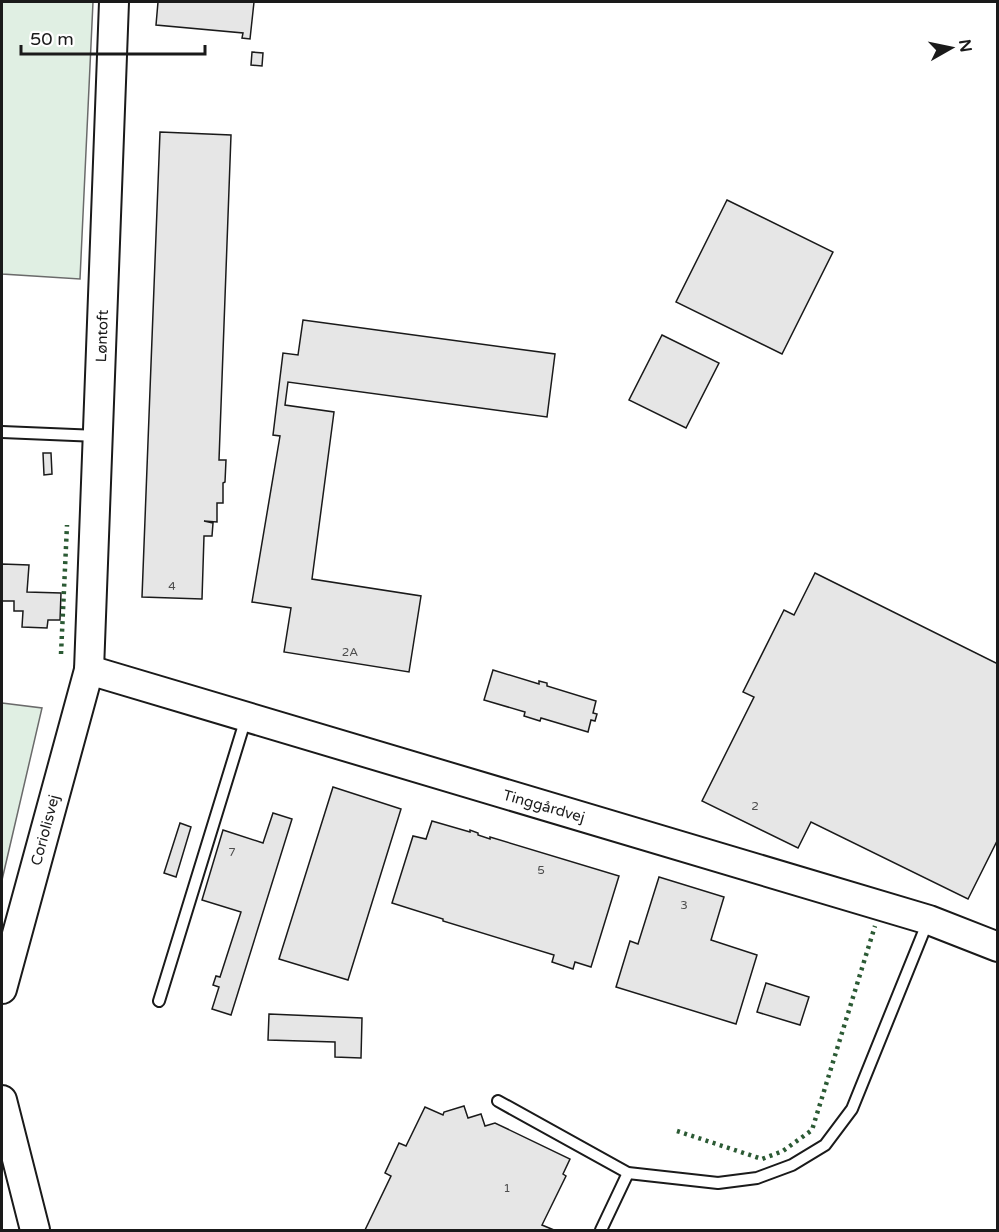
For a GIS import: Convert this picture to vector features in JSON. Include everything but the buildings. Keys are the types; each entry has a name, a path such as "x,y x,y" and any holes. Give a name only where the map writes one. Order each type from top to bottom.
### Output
{"street":[{"name":"Løntoft","path":"89,670 114,2"},
{"name":"Tinggårdvej","path":"89,670 929,920 998,947"},
{"name":"Coriolisvej","path":"2,989 89,670"},
{"path":"2,1100 35,1230"}],"lane":[{"path":"2,432 98,436"},
{"path":"159,1000 246,717"},
{"path":"498,1101 628,1173 718,1183 757,1178 792,1165 825,1145 852,1109 929,920"},
{"path":"601,1230 628,1173"}],"green space":[{"path":"2,2 93,2 80,279 2,274"},
{"path":"2,703 42,708 2,880"}],"hedge":[{"path":"61,654 67,525"},
{"path":"677,1131 762,1159 783,1151 812,1130 875,926"}]}
